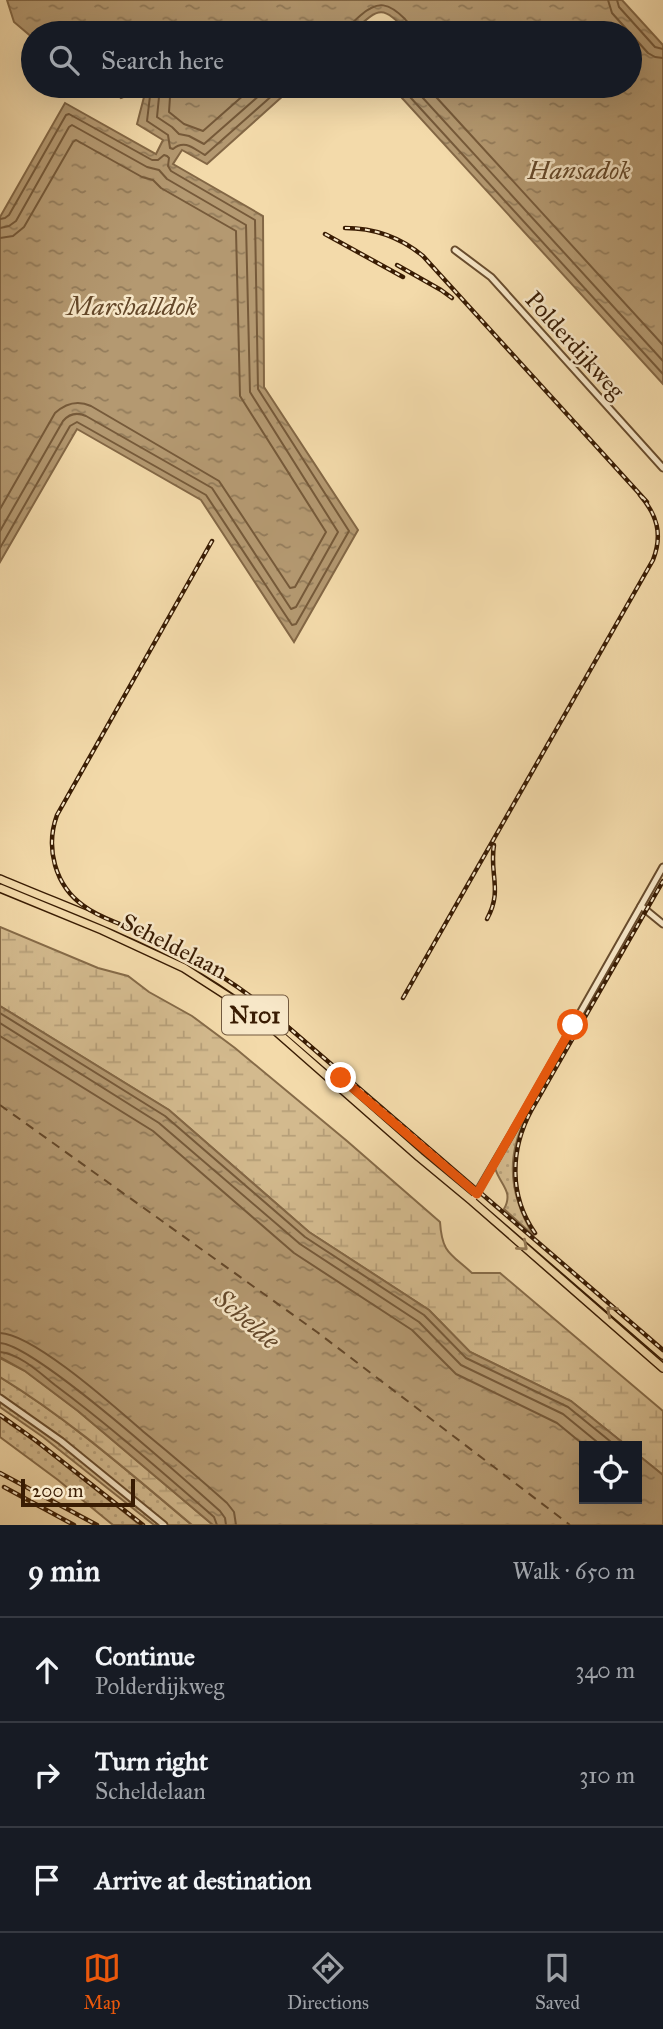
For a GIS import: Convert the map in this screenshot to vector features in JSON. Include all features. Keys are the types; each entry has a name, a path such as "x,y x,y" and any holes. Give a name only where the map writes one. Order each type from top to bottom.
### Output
{"main road":[{"name":"Scheldelaan","path":"0,879 59,908 188,962 247,998 425,1150 663,1368"},
{"name":"Scheldelaan","path":"0,888 59,908"},
{"name":"Scheldelaan","path":"103,927 184,968 219,989 270,1026 419,1157 474,1197 663,1355"},
{"path":"363,1107 364,1097"},
{"path":"419,1157 425,1150"}],"street":[{"name":"Polderdijkweg","path":"455,250 491,277 663,468"},
{"path":"474,1197 663,867"},
{"path":"641,906 663,924"},
{"path":"0,1398 71,1449 164,1525"}],"green space":[{"path":"0,927 98,968 128,976 149,992 192,1016 347,1141 440,1222 445,1246 472,1273 500,1273 663,1411 663,1475 642,1458 642,1441 621,1441 571,1401 470,1352 429,1310 309,1232 169,1110 0,1006"},
{"path":"529,1109 517,1140 513,1178 522,1214 534,1236 504,1209 508,1197 495,1168"},
{"path":"481,1205 663,1359 663,1364"},
{"path":"0,1358 25,1371 78,1411 213,1525 192,1525 75,1429 0,1377"},
{"path":"0,1377 75,1429 192,1525 154,1525 43,1437 0,1407"},
{"path":"0,1417 140,1525 113,1525 0,1437"}],"water":[{"name":"Hansadok","path":"7,0 622,0 641,21 396,21 380,12 365,21 21,21 21,28 14,22"},
{"name":"Hansadok","path":"642,22 663,45 663,384 402,98 642,98"},
{"name":"Marshalldok","path":"144,98 281,98 207,164 182,150 173,164 263,216 264,387 358,530 294,642 201,500 77,429 0,562 0,217 65,103 156,154 163,140 137,124"},
{"name":"Schelde","path":"0,1006 169,1110 309,1232 429,1310 470,1352 571,1401 621,1441 579,1441 579,1504 642,1504 642,1458 663,1475 663,1525 213,1525 78,1411 25,1371 0,1357"}],"ferry route":[{"path":"0,1105 317,1332 570,1525"}],"railway":[{"path":"345,228 386,235 423,256 647,502"},
{"path":"325,234 403,277"},
{"path":"397,265 452,298"},
{"path":"403,998 653,560 658,542 657,525 651,510 640,495"},
{"path":"212,541 57,815 52,840 53,853 55,865 66,888 89,910 192,959 225,978 266,1008 663,1350"},
{"path":"487,919 492,909 495,890 494,845"},
{"path":"535,1233 520,1204 515,1173 524,1126 663,881"},
{"path":"0,1415 143,1525"},
{"path":"0,1473 97,1525"},
{"path":"4,1487 74,1525"}],"route":[{"path":"341,1078 477,1194 573,1025"}]}
